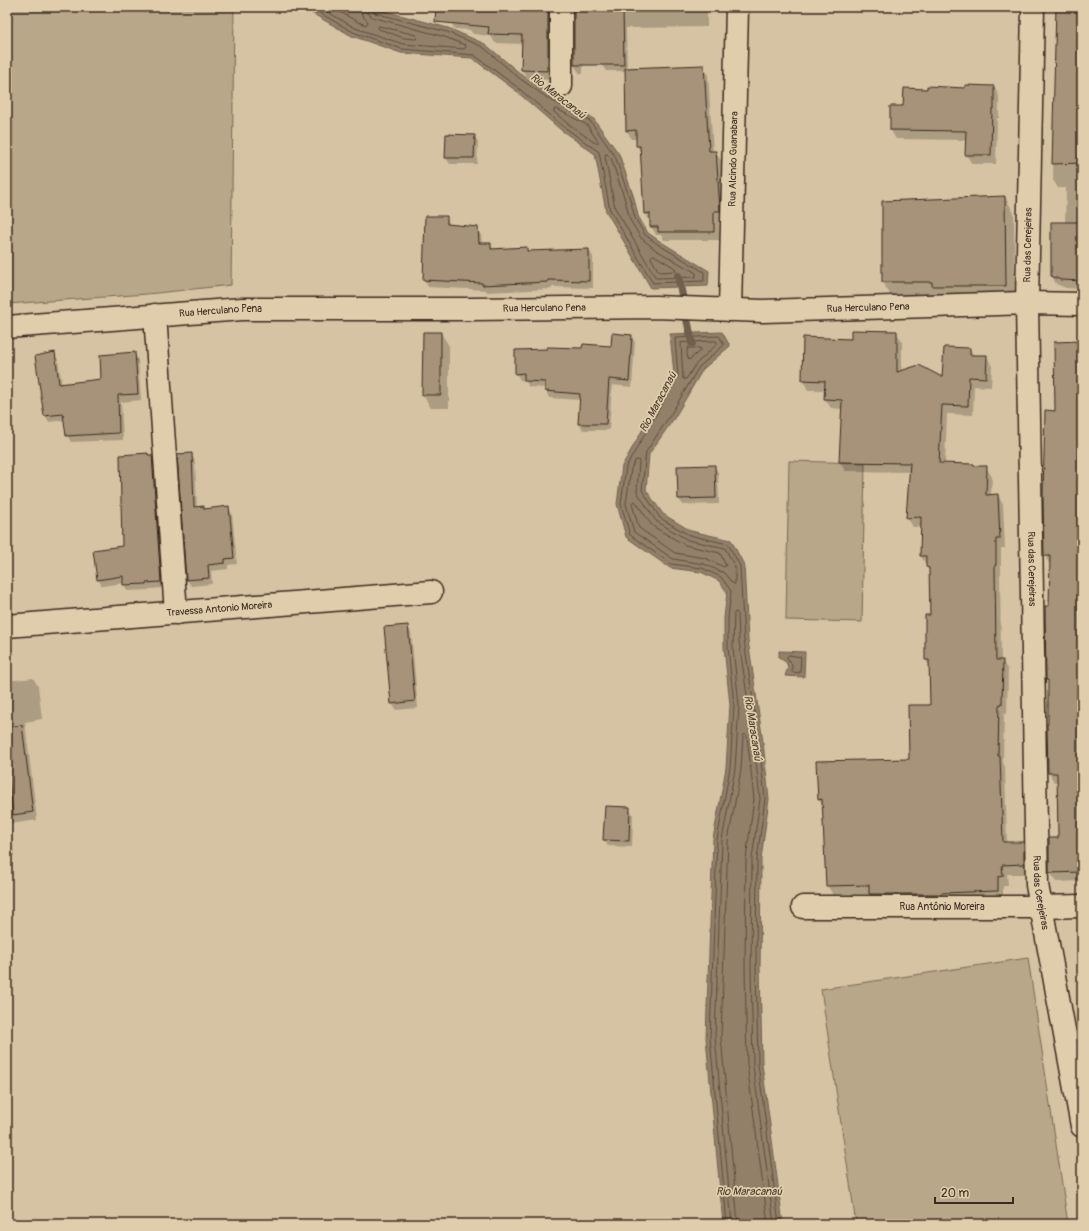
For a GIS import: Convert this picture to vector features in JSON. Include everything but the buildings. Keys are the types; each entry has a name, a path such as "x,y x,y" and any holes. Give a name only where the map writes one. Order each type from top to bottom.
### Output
{"street":[{"path":"561,7 561,86"},
{"name":"Rua Alcindo Guanabara","path":"722,310 737,7"},
{"name":"Rua das Cerejeiras","path":"1033,7 1027,303 1037,885 1082,1126"},
{"name":"Rua Herculano Pena","path":"7,327 242,309 655,307 763,311 1027,303 1082,304"},
{"path":"155,315 176,613"},
{"name":"Travessa Antonio Moreira","path":"7,626 431,592"},
{"name":"Rua Antônio Moreira","path":"803,907 1082,906"}],"shaded area":[{"path":"7,7 234,7 231,285 147,294 7,304"},
{"path":"789,461 865,463 862,622 786,620"},
{"path":"1028,958 1068,1224 856,1224 821,989"}],"water":[{"path":"301,7 370,7 448,28 485,44 522,75 552,96 593,118 619,154 634,198 638,216 648,233 709,271 708,286 651,288 606,211 595,154 561,130 515,90 472,58 401,53 352,36"},
{"name":"Rio Maracanaú","path":"722,332 730,346 703,369 675,417 649,454 646,490 663,514 691,531 731,540 744,565 748,640 763,742 769,799 761,859 760,968 762,1064 783,1224 723,1224 706,1038 713,839 726,768 730,705 724,647 724,618 727,592 719,581 701,572 670,568 626,537 617,504 622,466 674,374 670,334"},
{"path":"779,651 805,652 804,677 785,676 788,667 786,662 779,658"}],"waterway":[{"name":"Rio Maracanaú","path":"678,276 692,343"}]}
